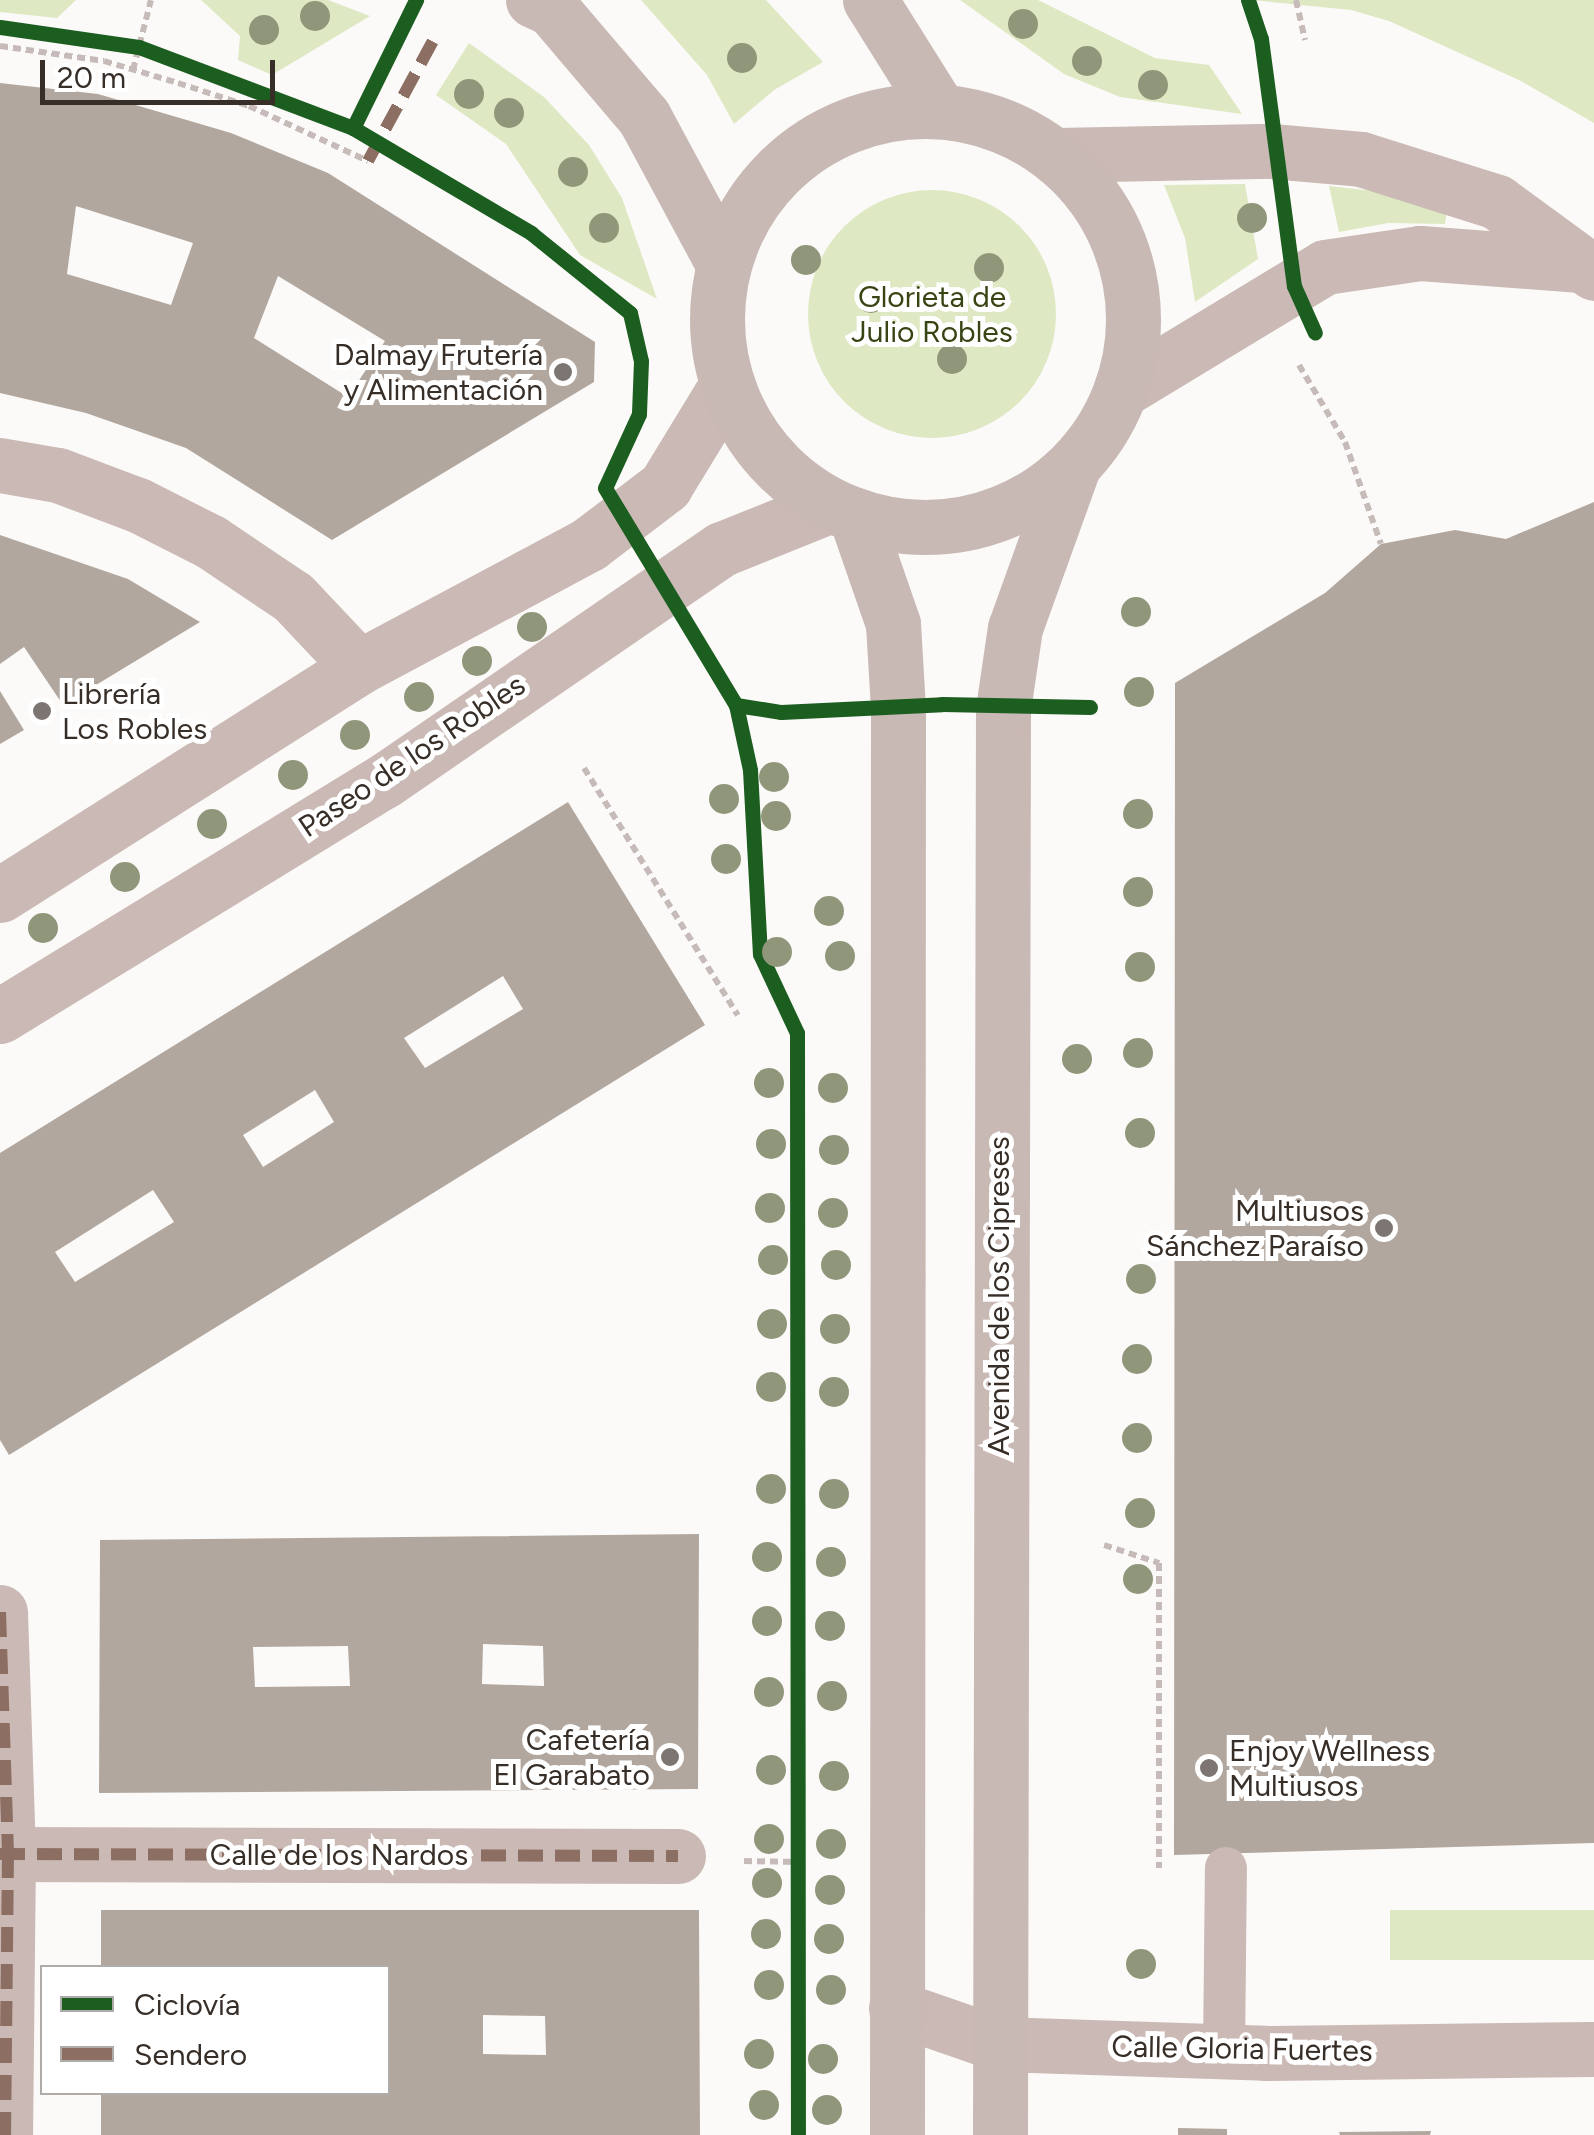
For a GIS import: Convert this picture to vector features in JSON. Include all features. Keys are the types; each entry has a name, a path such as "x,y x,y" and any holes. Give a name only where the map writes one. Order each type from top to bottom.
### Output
{"main road":[{"path":"534,0 552,10 644,117 722,262"},
{"path":"870,0 939,110"},
{"path":"939,110 1001,123 1056,154 1111,222 1135,305 1122,390 1073,467 1027,502 972,524 914,528 843,511 766,456 726,386 714,325 722,262 752,198 804,147 868,117 939,110"},
{"name":"Avenida de los Cipreses","path":"1000,2135 1004,709 1015,628 1073,467"},
{"path":"843,511 892,624 897,694 896,2135"}],"street":[{"path":"1056,154 1272,151 1361,159 1497,202 1587,269"},
{"path":"1122,390 1324,267 1420,253 1587,269"},
{"path":"0,894 360,667 624,518 665,486 726,386"},
{"path":"0,464 74,481 211,542 292,597 360,667"},
{"name":"Paseo de los Robles","path":"0,1016 384,781 722,549 843,511"},
{"path":"0,1612 5,2135"},
{"name":"Calle de los Nardos","path":"4,1854 678,1856"},
{"name":"Calle Gloria Fuertes","path":"896,2008 1000,2044 1224,2052 1594,2049"}],"lane":[{"path":"1224,2052 1226,1868"}],"path":[{"path":"133,70 151,0"},
{"path":"1296,0 1305,40"},
{"path":"87,39 104,42"},
{"path":"122,44 158,53"},
{"path":"0,46 133,70 249,106 368,161"},
{"path":"1296,359 1345,442 1381,544"},
{"path":"584,768 738,1016"},
{"path":"1104,1545 1159,1563 1158,1884"},
{"path":"798,1842 798,1882"}],"green space":[{"path":"0,0 76,0 57,18 0,12"},
{"path":"201,0 328,0 370,16 272,75 238,60 240,36"},
{"path":"641,0 766,0 823,62 774,90 734,124 707,75"},
{"path":"960,0 1038,0 1155,58 1209,65 1242,114 1120,97 1064,74"},
{"path":"1251,0 1594,0 1594,123 1521,81 1389,21 1351,10"},
{"path":"469,43 544,97 589,145 622,198 657,299 580,255 506,144 436,95"},
{"path":"1245,184 1258,259 1195,302 1185,238 1164,185"},
{"path":"1329,186 1391,193 1447,210 1445,224 1388,223 1339,232"},
{"name":"Glorieta de Julio Robles","path":"932,190 979,199 1020,226 1047,267 1056,314 1047,361 1020,402 979,429 932,438 885,429 844,402 817,361 808,314 817,267 844,226 885,199"},
{"path":"1390,1910 1594,1910 1594,1960 1390,1960"}],"building":[{"path":"0,83 98,94 231,133 328,173 595,342 594,382 332,540 186,448 86,413 0,393","holes":["76,206 193,243 171,305 67,274","278,276 385,341 348,397 254,338"]},
{"name":"Multiusos Sánchez Paraíso","path":"1594,502 1594,1843 1174,1855 1175,683 1325,593 1381,544 1455,530 1506,539"},
{"path":"0,535 128,579 200,622 63,705 24,647 0,664"},
{"path":"0,691 24,730 0,744"},
{"path":"568,802 705,1025 9,1455 0,1440 0,1153","holes":["503,976 523,1009 425,1068 404,1038","315,1090 334,1122 263,1167 243,1135","153,1190 174,1222 75,1282 55,1252"]},
{"path":"699,1534 698,1789 99,1793 100,1540","holes":["483,1644 543,1646 544,1686 482,1684","348,1646 350,1686 255,1687 253,1647"]},
{"path":"101,1910 699,1910 700,2135 101,2135 101,2095 390,2095 390,1965 101,1965","holes":["483,2015 545,2016 546,2055 483,2054"]},
{"path":"1178,2128 1227,2129 1227,2135 1178,2135"},
{"path":"1431,2131 1430,2135 1339,2132"}],"marked path":[{"path":"368,161 433,41"},
{"path":"0,1612 8,1853 5,2135"},
{"path":"0,1854 678,1856"}],"cycle path":[{"path":"353,128 416,0"},
{"path":"1248,0 1261,39 1294,286 1315,333"},
{"path":"0,27 139,47 353,128 531,233 630,313 641,361 639,414 605,488 736,705 750,770 760,954 797,1033 798,2135"},
{"path":"736,705 781,712 942,704 1090,707"}],"place":[{"name":"Dalmay Frutería y Alimentación","path":"563,372"},
{"name":"Librería Los Robles","path":"42,711"},
{"name":"Multiusos Sánchez Paraíso","path":"1384,1228"},
{"name":"Cafetería El Garabato","path":"670,1757"},
{"name":"Enjoy Wellness Multiusos","path":"1209,1768"}]}
